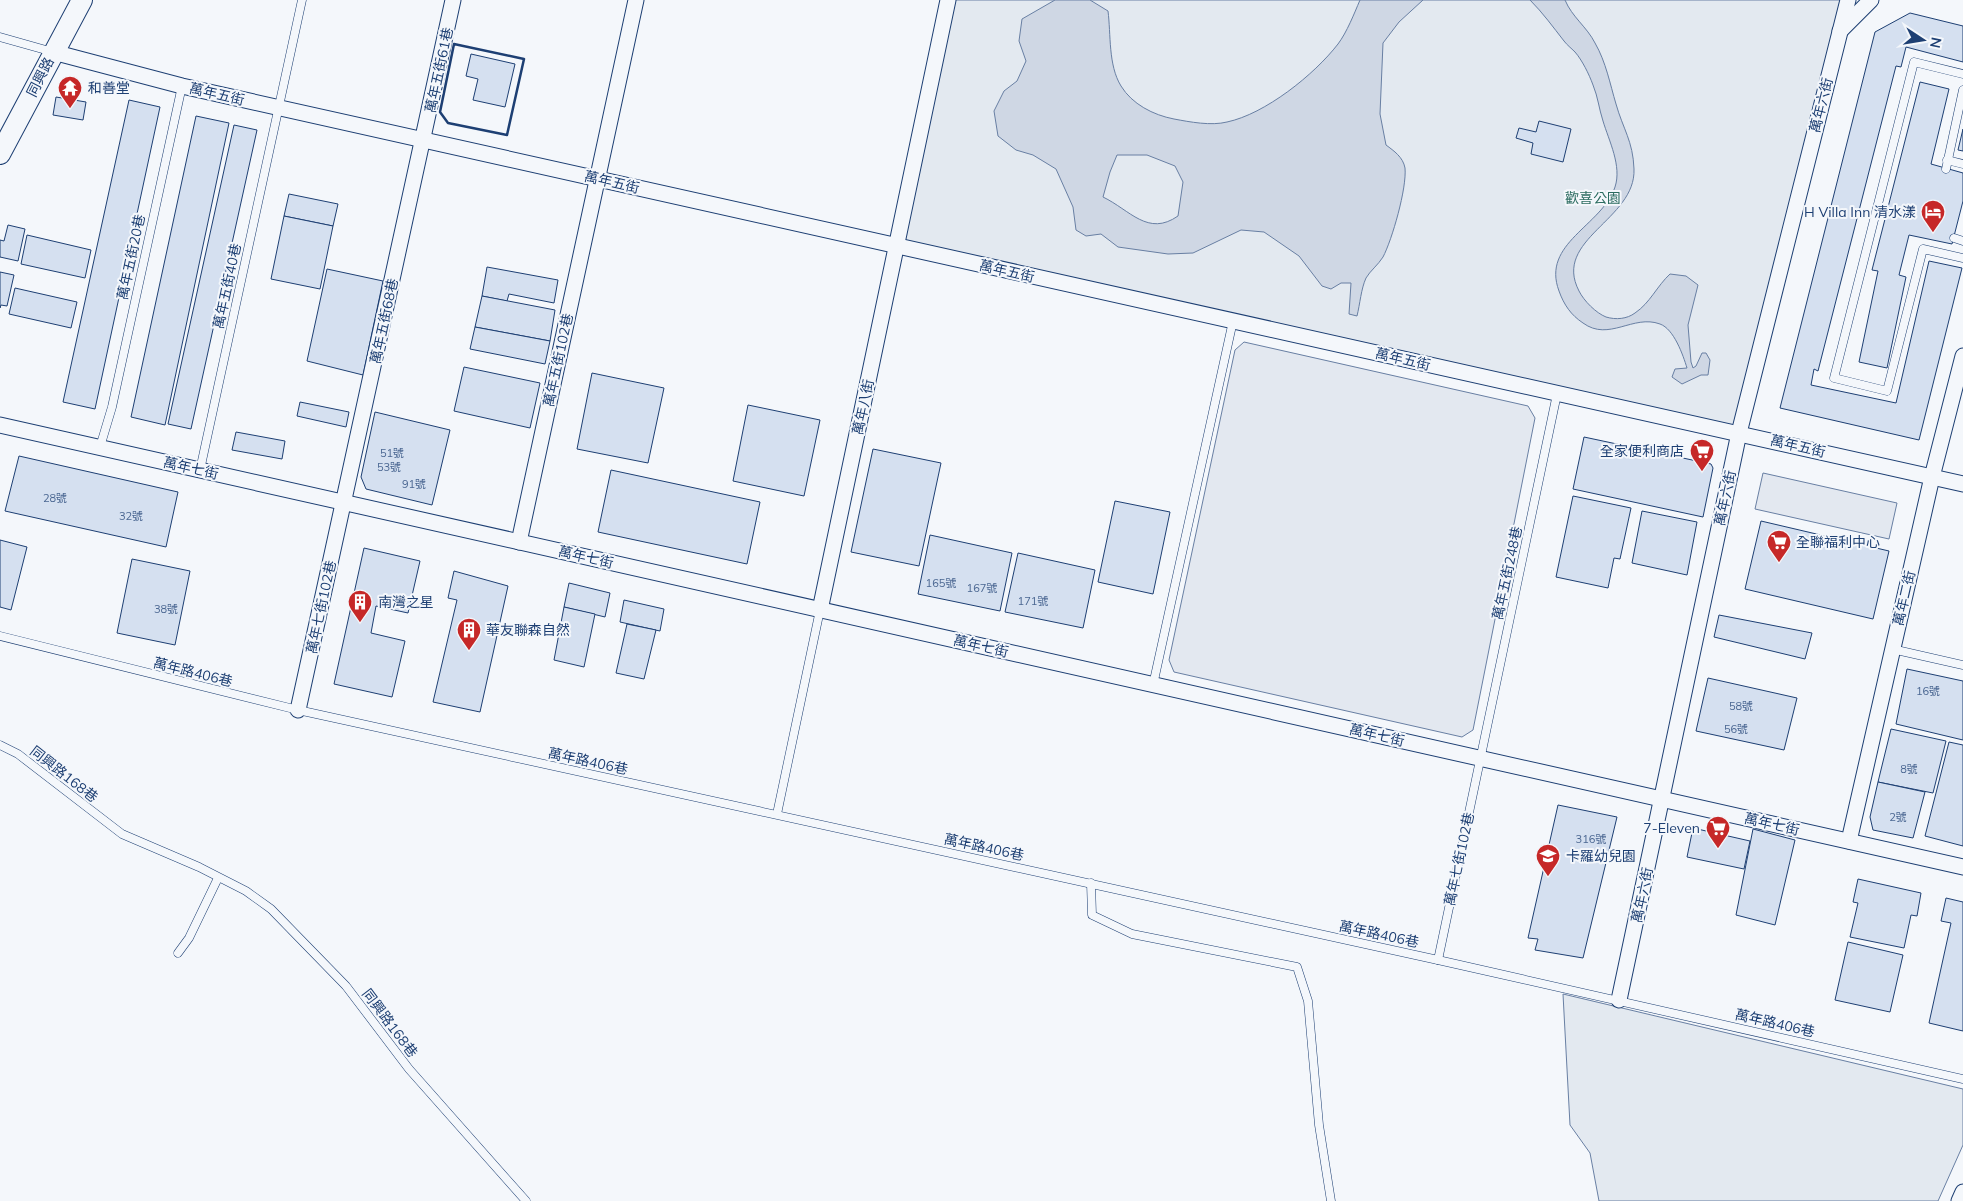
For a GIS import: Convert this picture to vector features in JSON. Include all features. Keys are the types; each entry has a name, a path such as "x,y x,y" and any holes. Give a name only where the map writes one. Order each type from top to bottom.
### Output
{"street":[{"name":"同興路","path":"0,154 82,0"},
{"name":"萬年五街61巷","path":"424,140 453,0"},
{"name":"萬年五街102巷","path":"520,542 636,0"},
{"name":"萬年八街","path":"820,610 948,0"},
{"name":"萬年六街","path":"1619,1000 1739,433 1848,0"},
{"path":"1839,32 1871,0"},
{"name":"萬年五街","path":"53,52 182,86 278,108 1963,484"},
{"name":"萬年五街68巷","path":"344,503 424,140"},
{"name":"萬年二街","path":"1849,841 1932,477 1963,356"},
{"name":"萬年七街","path":"0,425 1963,867"},
{"name":"萬年七街102巷","path":"298,710 344,503"},
{"path":"1959,1201 1963,1192"}],"lane":[{"name":"萬年五街40巷","path":"200,470 302,0"},
{"path":"0,37 53,52"},
{"path":"1963,74 1914,62 1834,378 1887,391 1923,249 1963,258"},
{"name":"萬年五街20巷","path":"100,448 112,408 182,86"},
{"path":"1963,90 1946,165 1963,164"},
{"path":"1954,238 1963,241"},
{"path":"1153,685 1233,321"},
{"name":"萬年五街248巷","path":"1480,758 1557,394"},
{"name":"萬年八街","path":"778,814 820,610"},
{"name":"萬年路406巷","path":"0,636 298,710 1619,1000 1963,1079"},
{"path":"1892,649 1963,665"},
{"name":"同興路168巷","path":"0,745 18,754 122,834 199,867 246,891 271,910 346,986 409,1069 526,1201"},
{"name":"萬年七街102巷","path":"1438,960 1480,758"},
{"path":"178,953 189,938 218,878"},
{"path":"1091,883 1092,915 1132,934 1297,967 1308,1001 1319,1125 1331,1201"}],"green space":[{"name":"歡喜公園","path":"948,0 1848,0 1739,433 897,246"},
{"path":"1563,994 1963,1089 1963,1145 1938,1201 1599,1201 1590,1153 1570,1125"}],"shaded area":[{"path":"1055,0 1090,0 1108,11 1114,69 1121,86 1131,98 1151,112 1166,117 1214,124 1242,118 1288,92 1316,68 1338,44 1360,0 1423,0 1399,22 1383,43 1380,114 1386,145 1398,155 1405,168 1404,188 1391,239 1383,257 1366,278 1357,316 1349,314 1351,283 1341,283 1331,289 1322,286 1299,256 1264,232 1241,230 1193,253 1168,254 1118,247 1101,234 1086,236 1076,230 1073,207 1056,169 1033,155 1016,150 998,136 994,111 1004,91 1017,81 1026,61 1019,41 1022,19","holes":["1117,155 1147,155 1175,166 1183,182 1178,216 1167,222 1148,223 1103,197"]},
{"path":"1530,0 1565,0 1592,37 1605,65 1630,143 1633,159 1634,169 1631,187 1622,202 1585,243 1576,257 1574,273 1579,291 1587,303 1598,313 1606,317 1621,318 1628,317 1640,309 1670,274 1686,276 1698,285 1688,325 1691,362 1693,368 1696,366 1702,353 1706,353 1710,360 1708,375 1701,375 1682,384 1672,377 1675,369 1687,368 1674,337 1670,331 1660,324 1640,322 1612,329 1602,330 1593,328 1575,317 1563,301 1556,274 1558,260 1565,247 1608,201 1615,187 1617,171 1614,154 1596,94 1585,67 1575,52"},
{"path":"1244,342 1528,406 1535,418 1473,730 1462,737 1174,672 1169,660 1235,350"},
{"path":"1763,473 1897,503 1889,539 1755,509"}],"building":[{"path":"1910,13 1963,26 1963,62 1906,47 1901,67 1896,66 1818,371 1814,369 1811,385 1896,403 1929,261 1962,268 1919,440 1780,408 1875,32"},
{"path":"471,54 515,64 505,107 473,100 478,79 466,76"},
{"path":"1920,82 1949,89 1931,164 1963,173 1963,201 1952,244 1909,235 1899,275 1906,277 1887,368 1859,362 1878,271 1872,270"},
{"name":"和善堂","path":"56,97 86,102 83,120 53,115"},
{"path":"129,100 160,107 95,409 63,402"},
{"path":"196,116 229,123 165,425 131,417"},
{"path":"1539,121 1571,129 1563,162 1531,154 1533,143 1516,138 1519,128 1536,132"},
{"path":"234,125 257,130 191,429 168,424"},
{"path":"1963,129 1963,151 1958,150"},
{"path":"289,194 338,204 333,226 284,216"},
{"path":"284,216 333,226 320,289 271,279"},
{"path":"8,225 25,229 18,261 0,257 0,240 4,241"},
{"path":"27,235 91,250 85,278 21,264"},
{"path":"487,267 558,280 554,303 509,294 507,301 482,296"},
{"path":"327,269 383,281 363,375 307,361"},
{"path":"0,272 14,275 7,306 1,305 0,308"},
{"path":"15,288 77,302 71,328 9,314"},
{"path":"482,296 555,310 550,341 475,327"},
{"path":"475,327 550,341 545,364 470,349"},
{"path":"464,367 540,383 530,428 454,411"},
{"path":"592,373 664,388 648,463 577,449"},
{"path":"300,402 349,412 346,427 297,416"},
{"path":"748,405 820,420 804,496 733,481"},
{"path":"375,412 450,430 432,505 366,489 361,477"},
{"path":"236,432 285,441 282,459 232,450"},
{"path":"1584,437 1711,464 1713,468 1703,517 1573,489"},
{"path":"873,449 941,463 919,566 851,552"},
{"path":"19,456 178,492 166,547 5,511"},
{"path":"611,470 760,502 747,564 598,532"},
{"path":"1573,496 1631,508 1620,559 1614,558 1608,588 1556,577"},
{"path":"1115,501 1170,512 1153,594 1098,582"},
{"path":"1642,511 1697,522 1687,575 1632,563"},
{"path":"1761,521 1889,551 1873,619 1745,589"},
{"path":"930,535 1012,553 1000,611 918,594"},
{"path":"0,540 27,547 11,610 0,607"},
{"name":"南灣之星","path":"364,548 420,561 408,613 376,606 371,633 405,641 392,697 334,684"},
{"path":"1018,553 1095,570 1083,628 1005,612"},
{"path":"132,559 190,571 175,645 117,633"},
{"name":"華友聯森自然","path":"454,571 508,586 480,712 433,702 457,600 448,598"},
{"path":"569,583 610,593 605,617 564,607"},
{"path":"624,600 664,609 660,631 620,622"},
{"path":"564,607 595,614 584,667 554,660"},
{"path":"1719,615 1812,633 1805,659 1714,637"},
{"path":"627,624 656,630 644,679 616,673"},
{"path":"1907,669 1963,681 1963,740 1896,724"},
{"path":"1708,678 1797,698 1784,750 1696,731"},
{"path":"1891,729 1946,741 1933,793 1878,782"},
{"path":"1949,742 1963,745 1963,846 1925,836"},
{"path":"1878,782 1925,792 1913,838 1873,830 1870,817"},
{"path":"1558,805 1617,817 1583,958 1535,950 1538,939 1528,938"},
{"name":"7-Eleven","path":"1693,828 1750,841 1744,869 1687,857"},
{"path":"1753,829 1795,840 1775,925 1736,915"},
{"path":"1858,879 1921,893 1917,916 1911,915 1904,948 1850,937 1858,903 1853,902"},
{"path":"1946,898 1963,902 1963,1031 1929,1023 1951,923 1941,921"},
{"path":"1848,942 1903,955 1890,1012 1835,1000"}],"wall":[{"path":"454,44 524,59 507,135 448,123 440,112 454,44"}],"place":[{"name":"和善堂","path":"70,109"},
{"name":"H Villa Inn 清水漾","path":"1933,233"},
{"name":"全家便利商店","path":"1702,472"},
{"name":"全聯福利中心","path":"1779,563"},
{"name":"南灣之星","path":"360,623"},
{"name":"華友聯森自然","path":"469,651"},
{"name":"7-Eleven","path":"1718,849"},
{"name":"卡羅幼兒園","path":"1548,877"}]}
